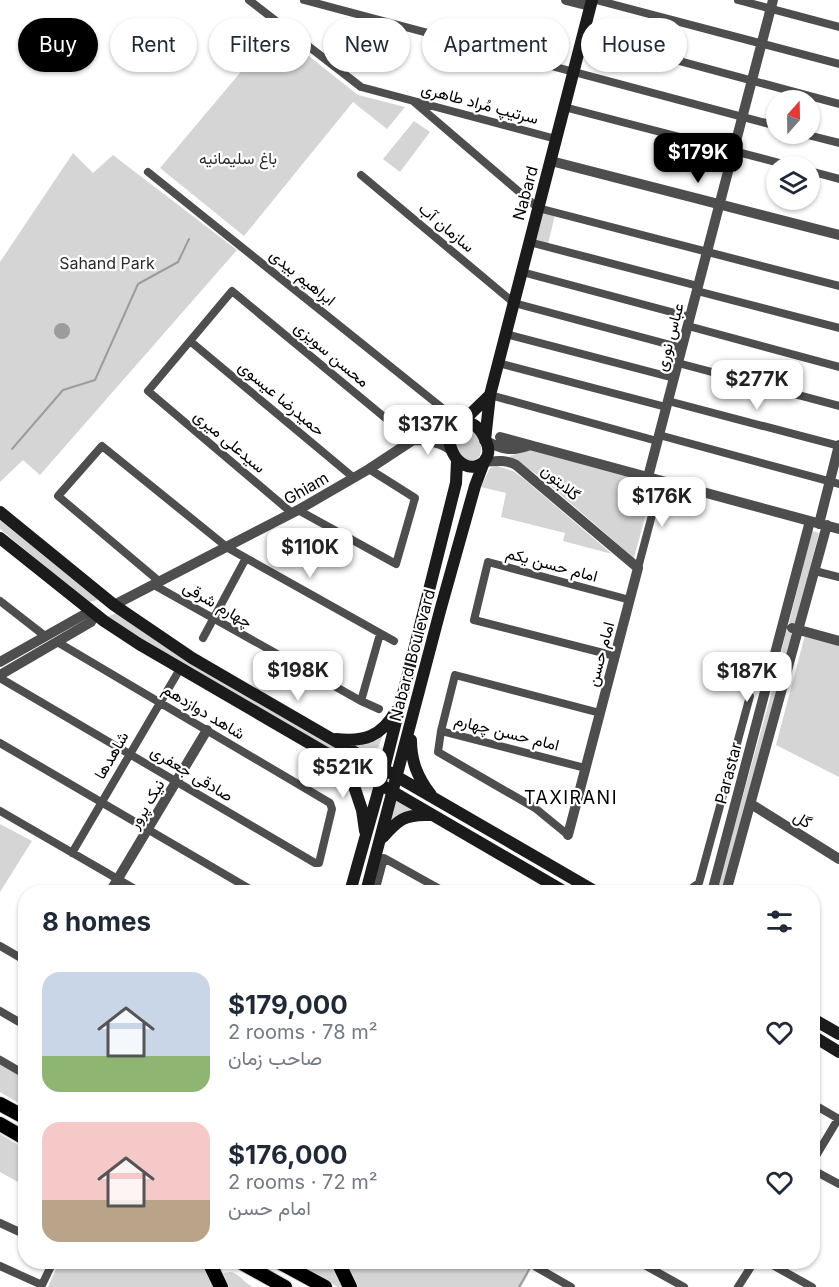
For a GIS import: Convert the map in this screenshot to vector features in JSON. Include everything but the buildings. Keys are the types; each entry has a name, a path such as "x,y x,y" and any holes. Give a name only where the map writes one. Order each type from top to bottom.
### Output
{"main road":[{"name":"Nabard","path":"588,18 593,2"},
{"name":"Nabard","path":"485,440 490,395 581,42"},
{"path":"458,425 473,424 478,427 485,440 489,451 484,462 479,466 467,467 454,456 449,436 458,425 490,395"},
{"name":"Nabard Boulevard","path":"352,885 380,785 456,483 454,456"},
{"name":"Nabard Boulevard","path":"368,885 456,554 484,462"},
{"path":"0,512 114,605 192,658 584,885"},
{"path":"0,538 95,614 140,644 549,885"},
{"path":"331,739 351,741 373,736 392,718 401,702"},
{"path":"410,726 411,752 415,770 434,798"},
{"path":"333,758 353,783 362,810 366,835"},
{"path":"380,840 397,821 414,814 432,815"},
{"path":"820,1023 839,1034"},
{"path":"820,1040 839,1052"},
{"path":"0,1104 18,1114"},
{"path":"0,1124 18,1134"},
{"path":"212,1269 221,1287"},
{"path":"253,1269 285,1287"},
{"path":"292,1269 325,1287"},
{"path":"341,1269 350,1287"}],"street":[{"name":"سرتیپ مُراد طاهری","path":"249,0 361,87 556,139"},
{"path":"304,0 766,123"},
{"path":"566,0 593,2 839,64"},
{"path":"738,0 772,4 839,27"},
{"name":"عباس نوری","path":"648,477 772,4"},
{"path":"687,63 839,104"},
{"path":"413,101 538,208 839,286"},
{"path":"564,107 766,160"},
{"path":"820,138 839,143"},
{"path":"550,161 839,235"},
{"name":"ابراهیم بیدی","path":"148,172 439,405 458,425"},
{"path":"820,174 839,179"},
{"name":"سازمان آب","path":"361,175 514,303"},
{"path":"530,242 839,328"},
{"path":"522,272 839,367"},
{"name":"محسن سویزی","path":"190,341 232,291 412,440"},
{"path":"514,303 682,348"},
{"path":"506,334 674,378"},
{"name":"سیدعلی میری","path":"190,341 148,391 295,512 396,564 415,498 369,469"},
{"name":"حمیدرضا عیسوی","path":"190,341 354,477"},
{"path":"498,363 839,446"},
{"path":"678,363 839,406"},
{"path":"490,395 834,482"},
{"name":"Ghiam","path":"114,605 295,512 369,469 440,423 458,425"},
{"path":"500,437 839,529"},
{"path":"412,440 426,440 447,447 454,456"},
{"path":"485,440 499,448 512,451 530,445"},
{"name":"چهارم شرقی","path":"228,548 102,446 58,496 157,583 213,618 379,709"},
{"name":"Parastar","path":"714,885 783,626 834,482 839,446"},
{"name":"گلابتون","path":"484,462 509,461 516,465 638,568"},
{"name":"امام حسن","path":"568,835 661,481"},
{"name":"Parastar","path":"728,885 814,571 819,523"},
{"path":"228,548 394,640"},
{"path":"203,638 246,558"},
{"name":"امام حسن یکم","path":"615,656 474,620 488,562 630,600"},
{"path":"814,571 835,576 839,567"},
{"path":"0,601 45,636"},
{"path":"0,662 85,614 95,614 91,622 0,677"},
{"path":"783,626 839,641"},
{"path":"361,701 380,634"},
{"name":"شاهد دوازدهم","path":"59,643 332,806"},
{"name":"شاهدها","path":"72,852 177,674"},
{"name":"امام حسن چهارم","path":"585,768 441,731 455,675 600,713"},
{"name":"صادقی جعفری","path":"0,677 315,863 320,860 332,806"},
{"path":"696,885 699,883 750,696 742,688"},
{"name":"نیک پرور","path":"114,885 207,730"},
{"path":"441,731 438,752 535,808 568,835"},
{"path":"0,743 243,885"},
{"path":"734,756 747,759"},
{"name":"گل","path":"751,804 839,859"},
{"path":"0,811 129,885"},
{"path":"377,885 384,858 433,885"},
{"path":"0,946 18,956"},
{"path":"0,1011 18,1021"},
{"path":"0,1060 18,1070"},
{"path":"820,1108 838,1119 820,1149"},
{"path":"820,1174 839,1184"},
{"path":"0,1223 18,1231"},
{"path":"0,1266 42,1286 50,1269"},
{"path":"540,1269 571,1287"},
{"path":"652,1269 684,1287"},
{"path":"738,1287 750,1269"},
{"path":"780,1269 812,1287"}],"green space":[{"name":"باغ سلیمانیه","path":"311,58 323,67 323,72 329,72 358,95 405,107 387,129 353,102 244,236 160,168 241,72 311,72"},
{"path":"414,121 430,132 400,172 383,159"},
{"name":"Sahand Park","path":"73,153 93,173 113,155 237,250 40,475 23,460 0,482 0,262"},
{"path":"540,211 555,215 548,244 533,240"},
{"path":"463,429 475,433 482,445 480,456 475,460 465,460 457,447 456,436"},
{"path":"530,448 647,480 653,488 634,558 539,476 509,456"},
{"path":"497,466 513,471 524,479 612,554 563,541 565,533 501,517 506,493 481,487 490,468"},
{"path":"0,518 98,600 88,602 0,529"},
{"path":"812,531 819,533 795,625 789,623"},
{"path":"117,613 351,756 366,769 365,772 106,617"},
{"path":"786,631 793,634 726,885 718,885 774,684"},
{"path":"805,635 839,646 839,777 776,745"},
{"path":"384,731 375,758 351,745"},
{"path":"395,799 413,811 387,827"},
{"path":"0,824 32,841 0,892"},
{"path":"0,1055 18,1066 18,1103 0,1092"},
{"path":"0,1134 18,1145 18,1182 0,1172"},
{"path":"56,1269 207,1269 215,1287 48,1287"},
{"path":"306,1269 336,1269 345,1287 338,1287"},
{"path":"345,1269 529,1269 521,1287 356,1287"},
{"path":"231,1272 253,1287 226,1287 223,1273"}],"shaded area":[{"path":"59,323 65,323 70,331 68,337 59,339 54,334 54,328"}],"waterway":[{"path":"12,449 63,390 95,380 138,284 178,262 189,239"},
{"path":"519,1287 529,1269"}],"district":[{"name":"TAXIRANI","path":"571,797"}]}
